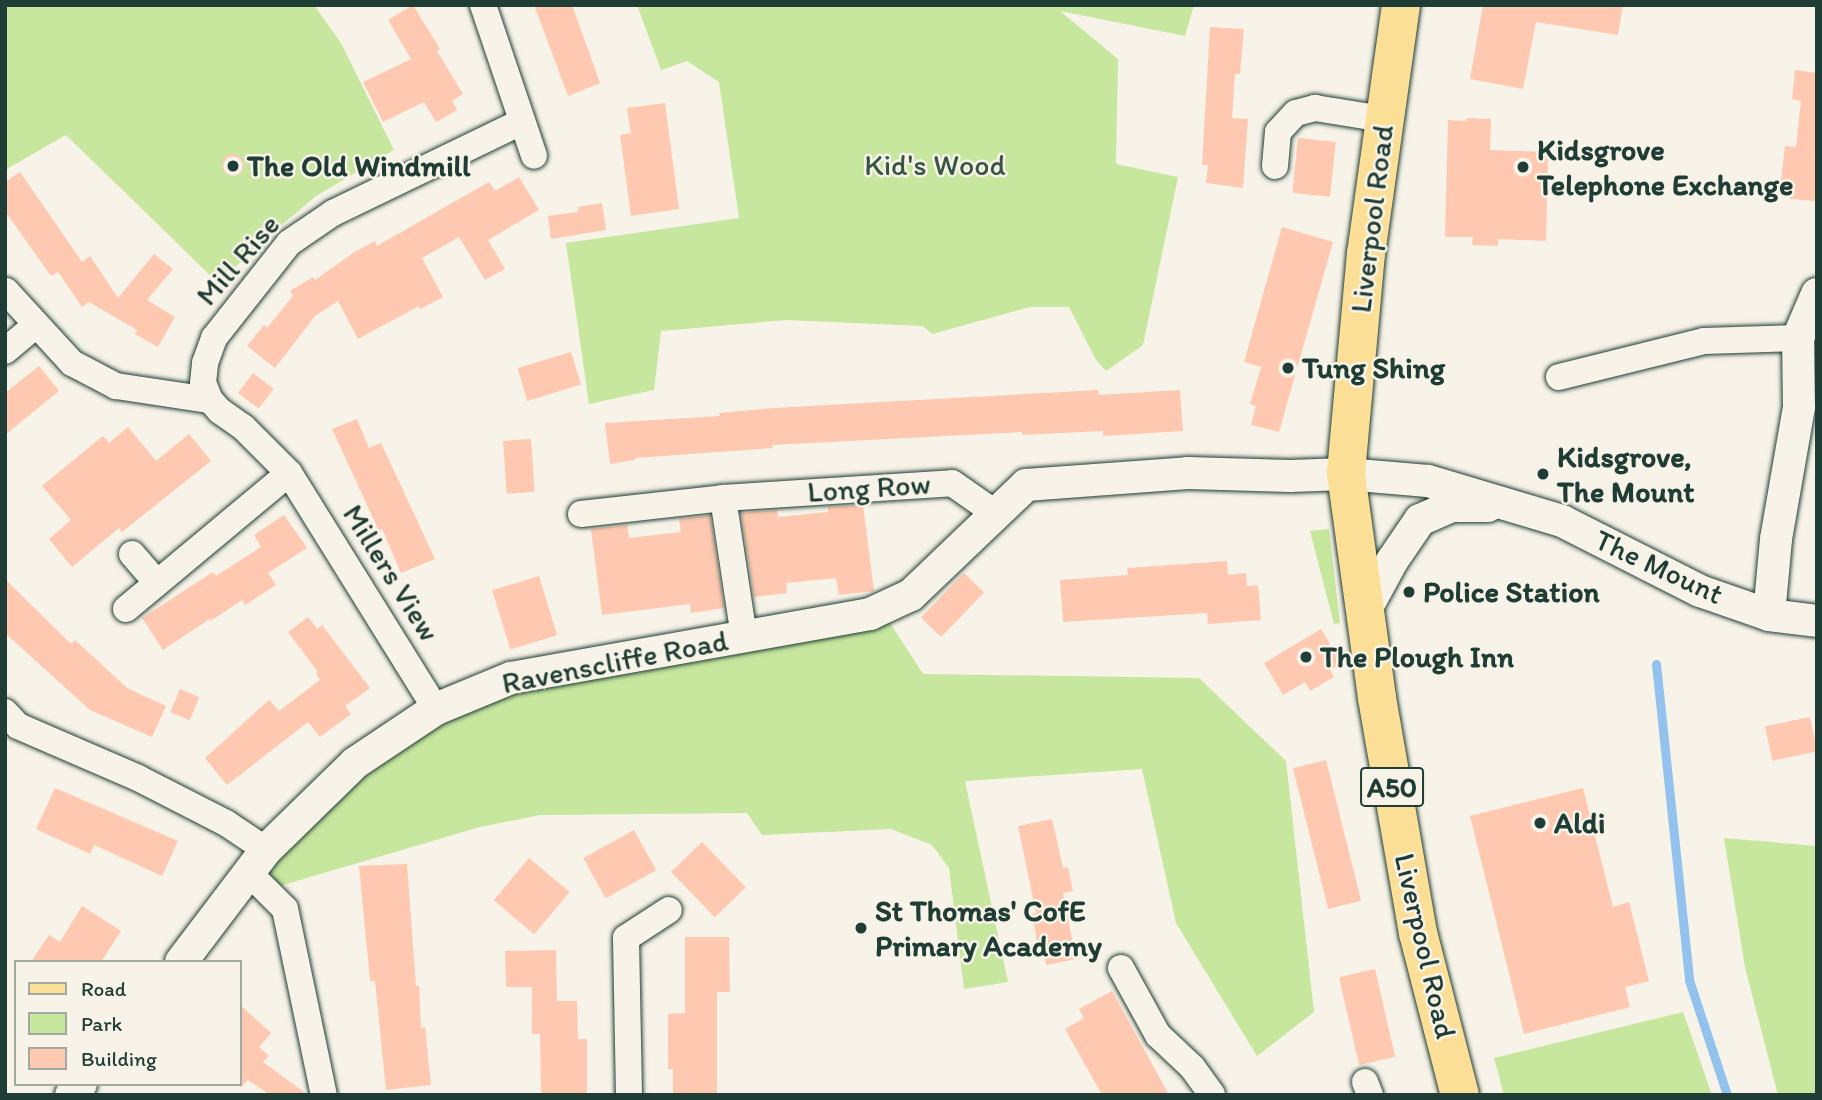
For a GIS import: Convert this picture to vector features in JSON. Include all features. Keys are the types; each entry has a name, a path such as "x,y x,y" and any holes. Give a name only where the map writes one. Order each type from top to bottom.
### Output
{"main road":[{"name":"Liverpool Road","path":"1401,5 1366,253 1346,474 1365,611 1418,933 1460,1095"}],"street":[{"path":"483,5 534,156"},
{"path":"1275,166 1278,132 1296,113 1315,108 1383,119"},
{"name":"Mill Rise","path":"210,400 203,383 205,363 214,338 289,243 333,214 521,122"},
{"path":"6,291 72,363 116,386 210,400"},
{"name":"The Mount","path":"1769,615 1776,539 1799,408 1798,338 1817,293"},
{"path":"5,352 36,326"},
{"path":"1559,377 1704,341 1798,338"},
{"name":"Millers View","path":"210,400 220,411 243,426 289,473 436,709"},
{"path":"126,609 289,473"},
{"path":"995,513 1026,485 1188,473 1290,476 1346,474"},
{"name":"The Mount","path":"1346,474 1428,481 1514,505 1562,521 1700,591 1769,615 1817,621"},
{"name":"Long Row","path":"581,514 723,498 952,483 995,513"},
{"path":"723,498 744,637"},
{"path":"1365,611 1420,520 1452,506 1514,505"},
{"name":"Ravenscliffe Road","path":"183,960 257,861 355,763 436,709 511,678 870,614 911,595 995,513"},
{"path":"132,554 157,583"},
{"path":"10,723 138,778 226,823 257,861 285,909 324,1095"},
{"path":"629,1095 626,938 668,910"},
{"path":"1121,968 1190,1095"},
{"path":"1158,1035 1192,1067 1213,1095"}],"green space":[{"path":"5,5 314,5 341,43 394,150 316,196 252,250 219,284 66,135 5,170"},
{"name":"Kid's Wood","path":"637,5 1194,5 1185,36 1060,11 1118,59 1116,164 1178,177 1143,345 1106,371 1096,360 1069,307 1030,307 932,334 923,326 786,320 661,331 654,390 589,404 566,243 739,218 719,82 687,61 661,70"},
{"path":"1329,529 1340,623 1334,624 1310,531"},
{"path":"881,609 923,674 1199,678 1286,761 1314,1012 1257,1056 1176,923 1142,769 965,781 1008,982 964,989 949,868 932,845 891,829 762,835 747,813 540,815 480,827 266,890 248,872 436,709"},
{"path":"1724,838 1817,846 1817,1095 1778,1095 1745,967"},
{"path":"1683,1012 1712,1095 1504,1095 1494,1058"}],"building":[{"path":"413,5 463,94 452,101 457,110 436,122 424,102 383,122 363,82 411,59 388,20"},
{"path":"534,5 572,5 600,83 568,96"},
{"path":"1483,5 1623,5 1618,35 1536,22 1523,89 1470,79"},
{"path":"1210,27 1244,29 1240,74 1235,74 1232,118 1248,119 1243,188 1206,183 1208,165 1202,165"},
{"path":"1795,70 1817,73 1815,201 1790,199 1791,190 1780,189 1785,146 1796,147 1801,101 1792,99"},
{"path":"665,103 679,209 631,216 620,135 631,133 627,108"},
{"name":"Kidsgrove Telephone Exchange","path":"1467,118 1491,119 1490,150 1548,152 1546,241 1498,239 1498,246 1472,245 1473,237 1445,237 1448,120 1466,121"},
{"path":"1298,138 1336,142 1330,197 1292,193"},
{"name":"The Old Windmill","path":"233,154 241,157 244,165 241,173 233,176 225,173 222,165 225,157"},
{"path":"20,172 82,262 90,256 118,298 154,254 173,269 147,300 175,317 158,347 135,334 137,330 89,302 82,307 58,272 51,276 5,211 5,182"},
{"path":"519,177 539,210 488,240 505,269 485,280 459,237 422,258 443,297 420,309 419,306 358,339 338,301 315,316 275,368 247,346 264,325 267,328 293,296 290,291 313,277 315,280 353,253 375,241 377,246 489,182 495,191"},
{"path":"602,203 606,230 551,239 548,216 578,212 578,207"},
{"path":"1282,227 1333,242 1279,432 1251,425 1256,406 1250,404 1261,367 1244,362"},
{"path":"571,352 581,385 527,401 517,368"},
{"path":"39,366 59,391 5,435 5,393"},
{"path":"253,373 274,389 259,409 238,393"},
{"path":"1098,390 1099,395 1180,390 1183,431 1103,436 1103,431 1022,435 1022,432 772,445 773,448 635,458 610,464 605,423 720,416 719,413 774,408"},
{"path":"357,419 369,448 381,443 435,559 401,573 332,429"},
{"path":"128,427 156,461 189,434 211,461 122,532 119,528 72,567 49,539 71,520 42,486 103,436 109,443"},
{"path":"531,439 535,492 507,494 503,441"},
{"path":"863,505 874,591 839,595 836,578 786,583 787,593 754,597 741,513 777,510 778,517 828,512 828,507"},
{"path":"284,515 307,548 268,573 276,585 245,605 242,600 163,650 142,618 213,572 216,576 261,547 254,535"},
{"path":"710,515 724,608 691,613 690,604 602,615 591,529 627,525 629,538 681,532 679,519"},
{"path":"1227,561 1228,575 1246,573 1247,586 1258,585 1261,620 1208,624 1207,613 1063,622 1060,580 1128,575 1127,568"},
{"path":"964,573 984,592 941,637 921,618"},
{"path":"539,576 557,635 510,650 492,590"},
{"path":"5,579 71,644 75,640 127,688 166,706 152,737 90,710 5,633"},
{"path":"308,617 317,629 322,625 370,688 345,706 351,714 320,737 308,722 227,785 205,758 269,700 279,711 320,680 316,674 318,672 288,632"},
{"name":"The Plough Inn","path":"1321,629 1341,663 1330,670 1334,677 1310,691 1305,682 1283,695 1264,663"},
{"path":"180,689 199,697 190,720 170,712"},
{"path":"1810,717 1817,751 1772,761 1765,727"},
{"path":"1326,760 1361,901 1328,909 1293,768"},
{"path":"55,788 178,841 162,876 94,845 90,854 36,829"},
{"path":"1583,788 1613,907 1629,902 1649,981 1625,987 1630,1007 1524,1034 1470,816"},
{"path":"1052,819 1063,868 1068,867 1073,891 1063,893 1076,959 1046,965 1045,957 1040,958 1032,914 1036,913 1018,826"},
{"path":"634,830 656,870 606,898 583,858"},
{"path":"702,842 746,887 715,917 671,872"},
{"path":"529,858 570,892 534,934 494,900"},
{"path":"407,864 416,986 419,986 421,1028 425,1027 431,1085 386,1090 375,981 370,981 359,866"},
{"path":"82,906 121,931 102,960 32,960 49,935 60,942"},
{"path":"685,937 729,937 730,992 717,992 717,1095 673,1095 673,1069 668,1069 668,1014 685,1013"},
{"path":"556,950 557,1001 577,1001 578,1039 587,1039 587,1095 541,1095 540,1034 532,1034 532,987 506,987 505,951"},
{"path":"1375,969 1395,1057 1359,1065 1339,977"},
{"path":"1112,991 1169,1095 1102,1095 1065,1029 1084,1018 1079,1009"},
{"path":"242,1007 271,1033 259,1047 269,1056 263,1062 308,1095 270,1095 248,1080 242,1086"}],"waterway":[{"path":"1656,664 1689,980 1727,1095"}],"place":[{"name":"The Old Windmill","path":"233,166"},
{"name":"Kidsgrove Telephone Exchange","path":"1523,167"},
{"name":"Tung Shing","path":"1288,368"},
{"name":"Kidsgrove, The Mount","path":"1543,474"},
{"name":"Police Station","path":"1409,592"},
{"name":"The Plough Inn","path":"1306,657"},
{"name":"Aldi","path":"1540,823"},
{"name":"St Thomas' CofE Primary Academy","path":"861,928"}]}
